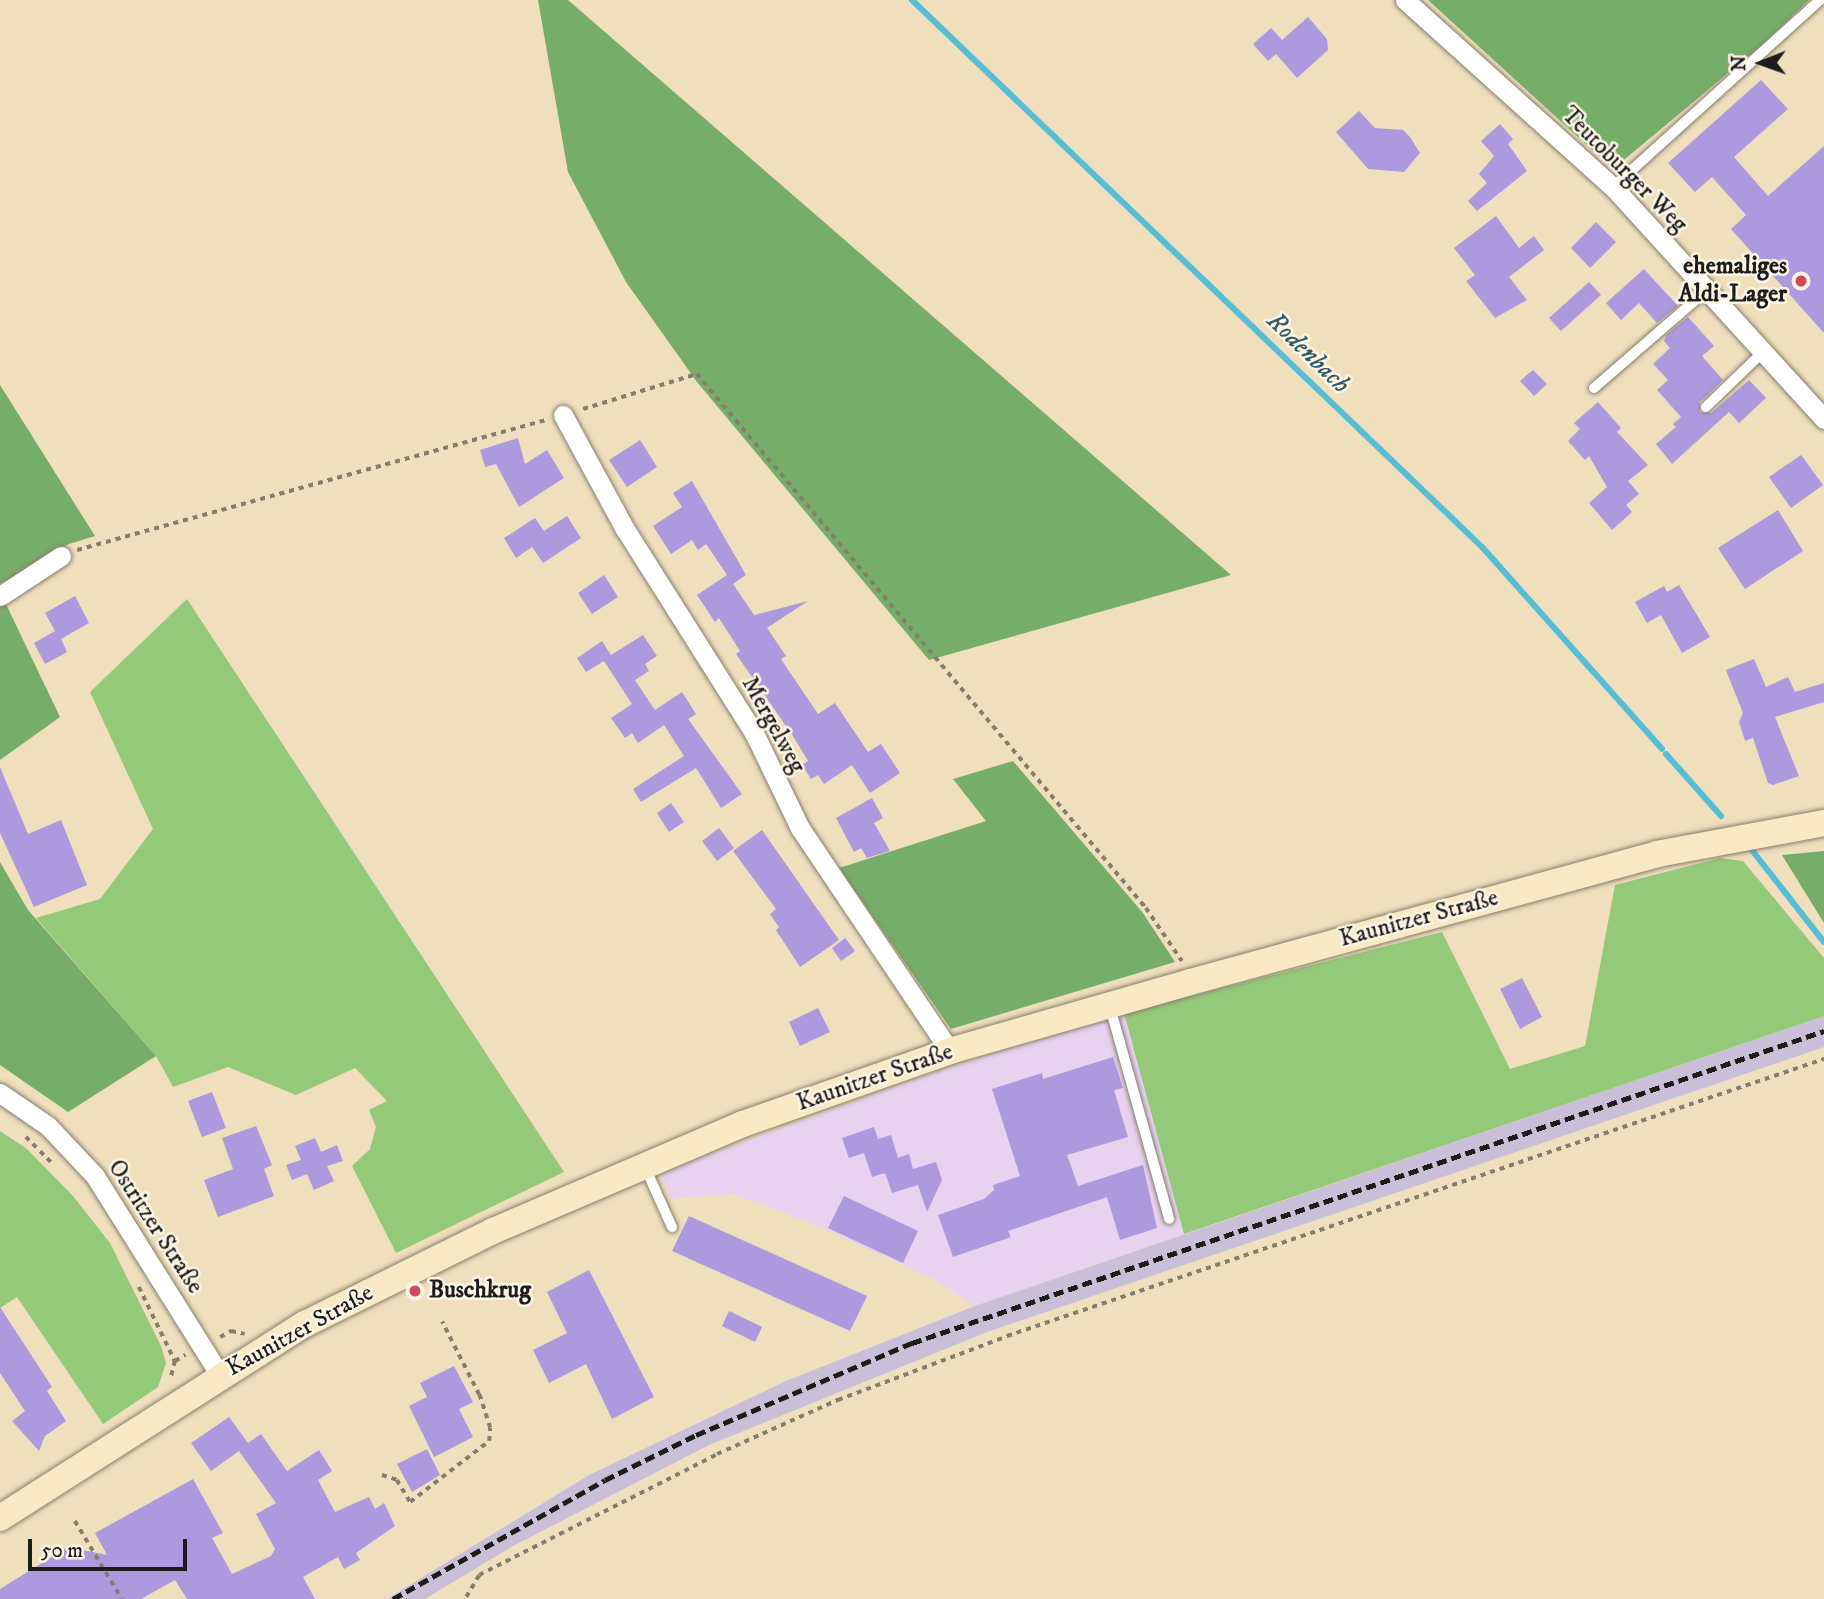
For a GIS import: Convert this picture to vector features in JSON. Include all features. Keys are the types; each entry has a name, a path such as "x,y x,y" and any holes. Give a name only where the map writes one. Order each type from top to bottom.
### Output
{"street":[{"name":"Teutoburger Weg","path":"1405,0 1613,187 1824,419"},
{"name":"Mergelweg","path":"564,415 625,528 754,733 800,828 950,1051"},
{"path":"0,596 61,556"},
{"name":"Kaunitzer Straße","path":"0,1518 220,1375 314,1319 643,1163 950,1051 1109,1005 1657,854 1824,823"},
{"name":"Ostritzer Straße","path":"0,1093 48,1126 95,1176 220,1375"}],"lane":[{"path":"1613,187 1821,0"},
{"path":"1594,388 1707,290"},
{"path":"1706,407 1763,352"},
{"path":"1109,1005 1168,1219"},
{"path":"643,1163 672,1227"}],"path":[{"path":"61,556 97,542 564,415 697,374 1146,908 1185,964 1190,982"},
{"path":"466,1597 479,1575 717,1454 838,1400 1007,1336 1824,1059"},
{"path":"17,1129 61,1172"},
{"path":"134,1277 174,1361"},
{"path":"382,1475 397,1480 410,1502 489,1441 490,1428 479,1395 442,1322"},
{"path":"75,1521 122,1599"}],"shaded area":[{"path":"1124,1013 1184,1234 975,1306 931,1278 823,1228 734,1194 671,1199 660,1172 941,1070"},
{"path":"1824,1016 1824,1047 987,1332 709,1445 513,1546 425,1599 387,1599 589,1475 786,1381 975,1306"}],"green space":[{"path":"538,0 568,0 1231,575 929,660 697,382 626,282 568,172"},
{"path":"1428,0 1809,0 1763,44 1613,169"},
{"path":"0,385 95,536 69,544 0,584"},
{"path":"187,599 564,1172 396,1253 352,1166 370,1149 376,1127 369,1110 387,1101 355,1068 296,1095 228,1067 173,1087 156,1056 36,918 100,899 153,829 90,692"},
{"path":"4,600 60,717 0,760 0,603"},
{"path":"1013,761 1143,913 1175,962 951,1029 839,868 986,821 953,779"},
{"path":"1824,851 1824,923 1782,855"},
{"path":"1720,858 1743,861 1824,958 1824,1016 1184,1234 1124,1013 1442,932 1510,1069 1585,1046 1615,885"},
{"path":"0,862 28,910 156,1056 68,1112 0,1065"},
{"path":"0,1131 27,1149 73,1196 110,1243 161,1346 166,1363 158,1387 103,1424 17,1297 0,1308"}],"building":[{"path":"1308,17 1327,39 1328,50 1297,78 1276,54 1268,61 1253,44 1271,28 1282,40"},
{"name":"ehemaliges Aldi-Lager","path":"1761,80 1788,109 1734,157 1768,196 1824,146 1824,333 1731,229 1746,215 1712,177 1695,192 1668,163"},
{"path":"1359,111 1375,128 1403,130 1410,137 1420,153 1404,172 1368,169 1336,132"},
{"path":"1500,124 1513,139 1508,144 1527,171 1477,211 1468,201 1487,183 1479,174 1494,156 1481,141"},
{"path":"1496,216 1519,248 1534,236 1544,250 1509,277 1527,300 1495,318 1466,281 1475,275 1454,248"},
{"path":"1596,222 1616,242 1590,268 1571,248"},
{"path":"1644,269 1678,306 1657,323 1639,303 1621,320 1606,303"},
{"path":"1589,282 1601,295 1561,331 1549,318"},
{"path":"1688,317 1714,346 1702,356 1723,380 1700,402 1700,412 1711,413 1749,380 1766,398 1739,423 1729,412 1672,464 1656,444 1676,427 1673,424 1681,417 1657,390 1668,380 1653,364 1670,348 1664,341 1667,334"},
{"path":"1533,370 1547,384 1534,396 1520,381"},
{"path":"1598,402 1621,428 1617,432 1648,465 1628,481 1639,494 1626,505 1632,512 1612,530 1589,503 1607,487 1589,456 1585,460 1568,441 1580,429 1574,423"},
{"path":"518,438 525,464 547,450 564,478 519,507 496,464 485,467 480,450"},
{"path":"640,440 657,467 627,487 609,460"},
{"path":"1801,455 1823,485 1791,508 1769,477"},
{"path":"692,481 746,575 733,584 754,615 808,601 767,628 786,656 781,659 818,714 835,703 868,752 881,744 900,773 870,793 852,765 824,784 818,775 811,779 802,765 808,761 793,736 736,654 740,651 719,618 715,622 697,595 727,575 706,544 698,550 692,540 671,554 653,526 682,507 673,493"},
{"path":"1778,510 1803,551 1745,589 1718,548"},
{"path":"567,516 581,538 543,563 532,547 516,558 504,538 535,518 544,531"},
{"path":"604,575 618,597 592,614 578,593"},
{"path":"1679,585 1710,637 1682,653 1661,615 1647,623 1635,602 1664,586 1667,592"},
{"path":"75,596 89,623 61,639 67,652 45,664 34,643 55,631 45,613"},
{"path":"643,635 657,656 645,664 649,671 635,680 655,710 682,692 696,714 688,719 742,794 721,808 696,768 641,802 633,789 684,756 664,725 638,743 632,733 625,738 611,718 632,704 604,661 586,672 577,658 602,641 611,655"},
{"path":"1754,659 1766,687 1788,677 1795,692 1824,683 1824,702 1775,717 1799,776 1773,785 1768,783 1753,738 1745,741 1739,722 1743,713 1726,670"},
{"path":"0,767 28,834 61,820 87,885 34,907 0,833"},
{"path":"872,798 883,818 874,823 890,851 867,858 861,848 854,852 836,818"},
{"path":"671,803 684,822 669,832 657,813"},
{"path":"719,828 734,848 717,861 702,841"},
{"path":"762,830 839,940 800,967 776,930 779,927 770,914 776,909 733,851"},
{"path":"845,938 855,951 841,961 832,948"},
{"path":"1522,978 1542,1017 1520,1029 1500,989"},
{"path":"818,1008 830,1032 800,1046 789,1022"},
{"path":"1113,1057 1123,1088 1114,1090 1128,1137 1067,1155 1078,1186 1143,1165 1157,1228 1120,1240 1107,1197 1008,1231 1011,1237 953,1257 938,1215 984,1199 994,1190 993,1185 1020,1176 992,1089 1042,1073 1043,1079"},
{"path":"212,1092 226,1128 202,1137 188,1101"},
{"path":"256,1126 272,1165 264,1169 274,1196 218,1217 204,1180 233,1169 222,1138"},
{"path":"874,1127 878,1139 891,1135 898,1158 909,1154 913,1169 936,1162 942,1180 927,1212 918,1185 892,1193 885,1173 872,1177 864,1153 849,1158 842,1138"},
{"path":"315,1138 321,1152 337,1145 343,1161 327,1166 334,1181 314,1190 307,1174 292,1180 286,1165 301,1160 295,1146"},
{"path":"844,1196 918,1231 903,1263 828,1228"},
{"path":"689,1216 867,1296 850,1331 672,1251"},
{"path":"589,1270 654,1397 612,1419 586,1364 549,1383 533,1350 567,1333 547,1292"},
{"path":"0,1307 52,1387 47,1391 66,1421 45,1436 39,1451 12,1421 25,1411 0,1373"},
{"path":"729,1311 762,1327 755,1342 722,1326"},
{"path":"454,1366 473,1402 459,1409 473,1437 434,1457 409,1406 427,1397 420,1383"},
{"path":"229,1417 248,1443 261,1434 287,1471 319,1450 332,1471 318,1480 335,1512 369,1497 375,1509 384,1503 395,1526 356,1553 360,1560 344,1569 338,1557 303,1577 315,1599 187,1599 175,1580 141,1599 0,1599 0,1589 68,1547 107,1555 95,1533 193,1479 223,1533 212,1538 232,1574 271,1556 275,1549 256,1514 276,1503 239,1451 211,1471 191,1443"},
{"path":"427,1449 440,1475 412,1492 397,1464"}],"waterway":[{"name":"Rodenbach","path":"912,0 1483,548 1662,749"},
{"name":"Rodenbach","path":"1666,754 1721,816"},
{"name":"Rodenbach","path":"1751,849 1824,942"}],"railway":[{"path":"393,1599 605,1480 696,1435 912,1343 1824,1031"}],"place":[{"name":"ehemaliges Aldi-Lager","path":"1801,281"},
{"name":"Buschkrug","path":"415,1291"}]}
